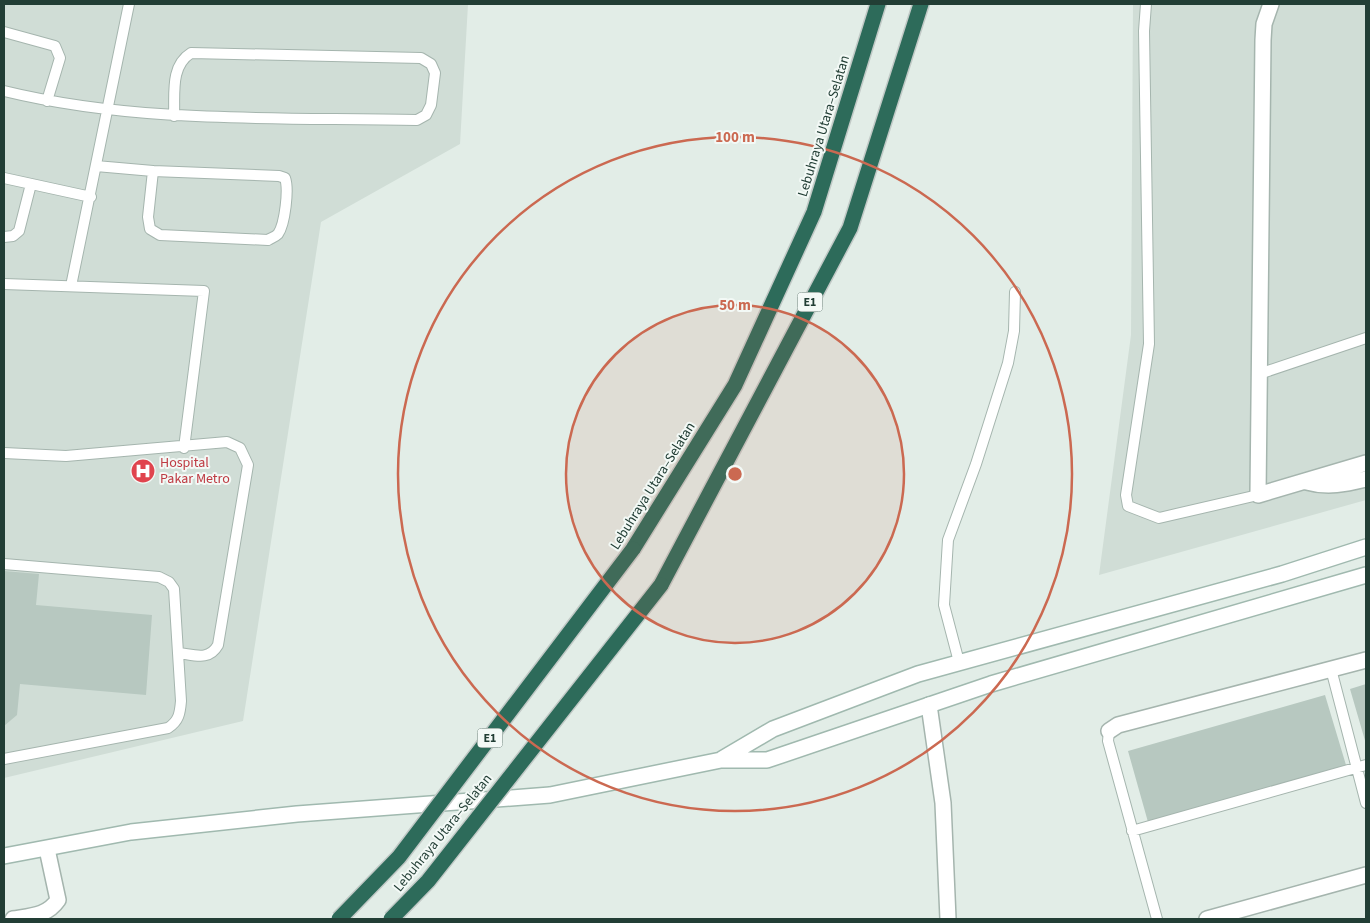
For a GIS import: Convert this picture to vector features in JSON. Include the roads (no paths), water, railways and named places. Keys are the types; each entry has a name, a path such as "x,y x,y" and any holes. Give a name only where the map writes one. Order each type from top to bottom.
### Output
{"highway":[{"name":"Lebuhraya Utara–Selatan","path":"339,919 399,857 633,550 735,385 814,212 878,4"},
{"name":"Lebuhraya Utara–Selatan","path":"391,919 428,881 661,585 850,228 921,4"}],"main road":[{"path":"1271,4 1264,24 1263,40 1258,495 1366,462"},
{"path":"1305,481 1320,486 1338,486 1366,479"},
{"path":"720,760 773,729 918,674 1282,574 1366,546"},
{"path":"4,856 131,832 218,822 550,795 720,760 768,760 991,684 1366,575"},
{"path":"1109,731 1118,725 1366,660"},
{"path":"929,705 943,804 948,919"},
{"path":"13,919 45,916 58,900 47,849"},
{"path":"1207,919 1366,875"}],"lane":[{"path":"71,286 91,197 129,4"},
{"path":"1146,4 1144,31 1149,344 1126,495 1128,506 1159,518 1258,495"},
{"path":"4,32 54,46 59,51 60,58 47,101"},
{"path":"4,91 47,101 107,110 174,116 418,120 426,115 431,105 435,72 431,64 421,58 190,53 182,59 177,68 174,116"},
{"path":"96,166 153,171 279,176 285,178 288,187 281,227 277,235 268,240 160,236 150,229 148,217 153,171"},
{"path":"4,178 91,197"},
{"path":"4,237 13,236 19,231 30,184"},
{"path":"4,284 204,291 184,448"},
{"path":"959,662 944,605 948,540 976,464 1008,363 1014,331 1015,292"},
{"path":"1259,374 1366,338"},
{"path":"4,453 66,456 184,448 227,442 240,448 248,465 218,645 214,652 206,657 179,654"},
{"path":"4,564 160,577 169,582 174,589 179,654 180,713 176,723 168,728 4,759"},
{"path":"1331,669 1366,803"},
{"path":"1109,731 1108,741 1158,919"},
{"path":"1132,831 1366,765"}],"place":[{"name":"Hospital Pakar Metro","path":"143,471"}]}
